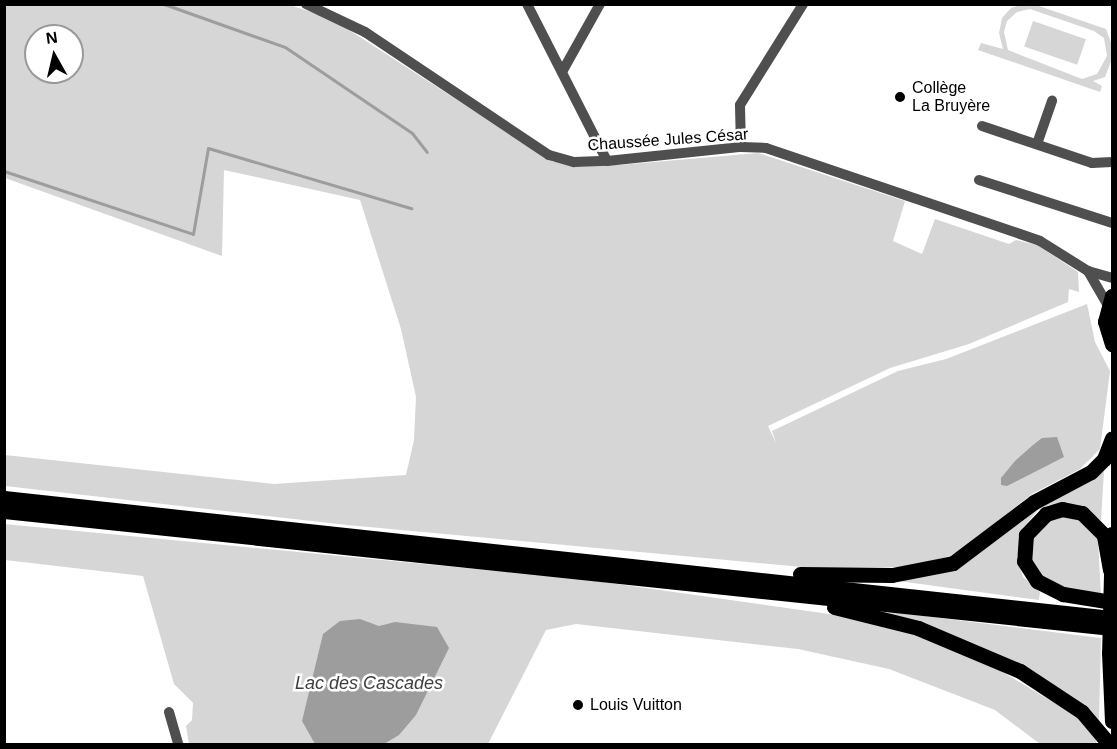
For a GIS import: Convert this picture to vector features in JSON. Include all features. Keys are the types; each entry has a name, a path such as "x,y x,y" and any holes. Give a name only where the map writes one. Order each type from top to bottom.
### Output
{"highway":[{"path":"723,581 892,575 942,567 973,550 1034,502 1091,472 1104,459 1113,438"},
{"path":"4,498 1113,628"},
{"path":"1110,570 1104,535 1082,513 1070,509 1054,511 1039,518 1026,535 1024,561 1037,581 1063,594 1111,597"},
{"path":"4,511 1113,618"},
{"path":"723,581 875,615 965,646 1059,694 1092,721 1109,744"}],"main road":[{"path":"1110,300 1106,328 1113,345"},
{"path":"1113,534 1109,653 1113,722"}],"street":[{"name":"Chaussée Jules César","path":"306,4 365,32 549,155 574,162 607,161 741,147 766,148 1040,241 1088,272 1110,300"},
{"path":"527,4 607,161"},
{"path":"562,72 600,4"},
{"path":"741,147 740,105 803,4"},
{"path":"1037,144 1052,101"},
{"path":"982,126 1092,163 1113,162"},
{"path":"979,180 1113,223"},
{"name":"Chaussée Jules César","path":"1088,272 1113,278"},
{"path":"169,712 178,744"}],"shaded area":[{"path":"5,5 290,5 332,19 553,162 619,165 758,153 905,201 893,241 922,254 935,219 1009,244 1016,240 1037,245 1078,272 1079,292 1069,289 1068,302 969,344 890,368 768,426 776,443 772,431 898,371 946,359 1087,304 1095,342 1110,371 1100,449 1080,469 1032,494 950,556 909,567 813,568 347,525 5,486 5,455 274,484 406,475 414,440 416,397 401,329 360,200 224,170 222,256 5,178"},
{"path":"1020,5 1036,5 1106,29 1112,45 1112,59 1105,77 1093,81 1102,86 1100,92 978,50 981,43 1003,49 999,33 1002,18 1011,8","holes":["1030,9 1094,31 1104,38 1107,56 1097,74 1082,79 1008,50 1004,32 1007,21 1017,12"]},
{"path":"1033,21 1086,39 1077,65 1024,47"},
{"path":"1104,471 1101,521 1085,508 1049,505 1038,510 1023,528 1017,557 1023,577 1040,592 1039,600 891,580 916,578"},
{"path":"1062,516 1079,520 1098,539 1101,597 1071,591 1038,575 1030,558 1033,534 1046,521"},
{"path":"4,524 582,579 836,615 918,635 986,662 1083,720 1094,733 1097,744 1040,744 995,710 889,669 798,649 576,624 546,630 488,744 189,744 186,726 192,720 193,703 174,684 143,576 5,560"},
{"path":"885,611 1101,638 1099,721 1085,706"}],"water":[{"path":"1057,437 1064,457 1007,486 1001,485 1001,478 1033,445 1042,438"},
{"name":"Lac des Cascades","path":"360,619 379,626 395,622 437,627 449,648 416,715 399,735 384,744 315,744 302,721 323,634 340,621"}],"waterway":[{"path":"164,4 285,47 412,133 427,152"},
{"path":"4,171 193,234 208,148 411,208"}],"place":[{"name":"Collège La Bruyère","path":"900,97"},
{"name":"Louis Vuitton","path":"578,705"}]}
